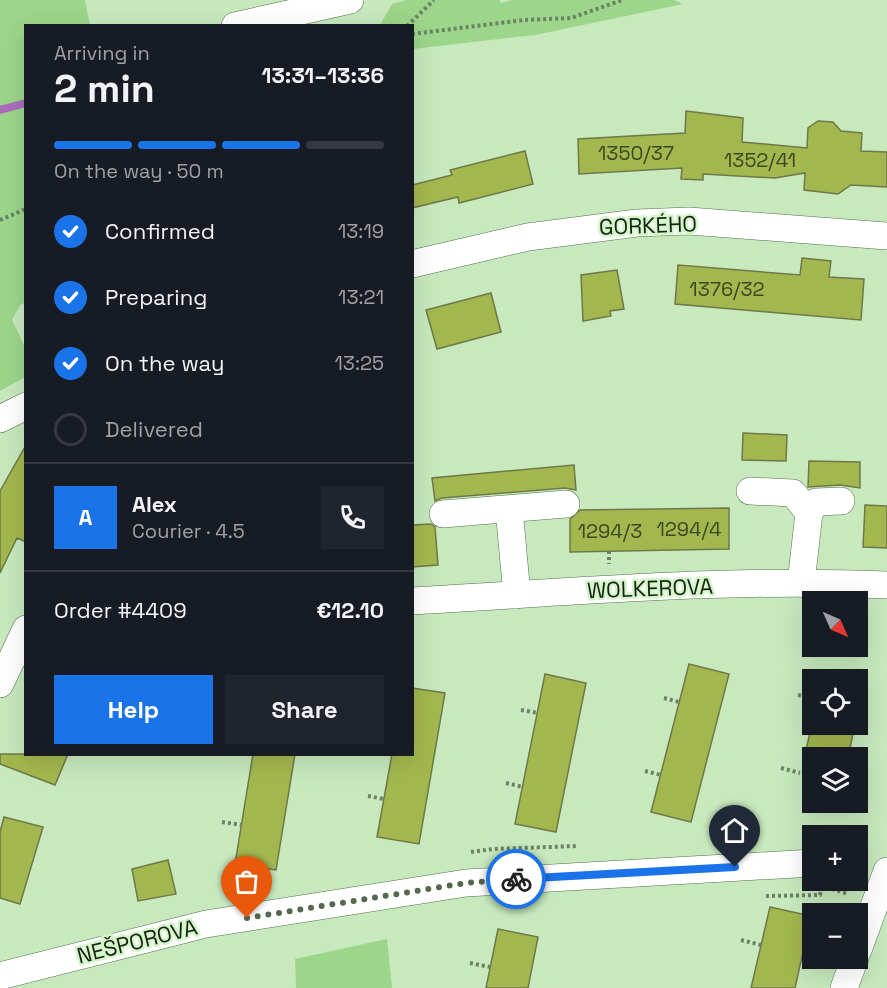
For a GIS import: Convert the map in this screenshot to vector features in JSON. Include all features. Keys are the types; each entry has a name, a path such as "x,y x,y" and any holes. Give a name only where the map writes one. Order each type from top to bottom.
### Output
{"street":[{"path":"244,24 350,0"},
{"name":"GORKÉHO","path":"414,264 528,237 638,223 689,221 887,236"},
{"path":"0,419 24,407"},
{"path":"750,491 793,493 809,513"},
{"path":"801,583 809,513 816,502 841,501"},
{"path":"443,514 566,504"},
{"path":"509,509 517,595"},
{"name":"WOLKEROVA","path":"414,602 517,595 801,583 887,585"},
{"path":"0,684 22,641"},
{"name":"NEŠPOROVA","path":"0,976 206,924 466,883 802,864"},
{"path":"868,923 887,872"},
{"path":"844,988 851,969"}],"path":[{"path":"409,24 434,0"},
{"path":"414,34 524,20 571,18 622,0"},
{"path":"0,220 24,210"},
{"path":"798,695 802,696"},
{"path":"664,698 679,702"},
{"path":"521,710 538,713"},
{"path":"781,768 801,773"},
{"path":"645,771 661,775"},
{"path":"506,783 522,787"},
{"path":"368,796 384,799"},
{"path":"222,822 242,825"},
{"path":"762,896 820,894 823,886 848,894"},
{"path":"741,940 761,945"},
{"path":"470,963 490,967"}],"green space":[{"path":"0,0 85,0 90,24 24,24 24,303 20,305 12,320 24,345 24,378 0,391"},
{"path":"406,0 500,0 501,3 513,0 674,0 683,4 535,35 414,49 414,24 381,24 392,4"},
{"path":"387,939 392,988 296,988 295,959"}],"building":[{"path":"686,111 743,118 742,142 807,148 808,128 818,121 833,122 841,131 862,133 861,151 887,152 887,187 851,185 838,194 804,190 805,173 775,178 703,174 703,180 681,179 682,168 579,174 578,139 685,133"},
{"path":"525,151 533,184 459,203 458,197 414,208 414,184 452,175 450,170"},
{"path":"802,258 831,261 829,277 864,279 861,320 675,304 678,265 800,275"},
{"path":"617,270 624,309 610,311 611,316 583,321 581,275"},
{"path":"491,293 501,332 437,349 426,310"},
{"path":"743,433 787,435 786,461 742,460"},
{"path":"24,449 24,541 17,538 0,573 0,491"},
{"path":"809,461 860,462 860,488 840,485 808,487"},
{"path":"574,465 576,490 565,488 442,498 435,501 432,478"},
{"path":"865,505 887,506 887,548 863,547"},
{"path":"729,508 729,549 570,552 570,519 580,510"},
{"path":"431,524 435,527 438,565 414,567 414,525"},
{"path":"689,664 729,674 691,822 651,812"},
{"path":"545,674 586,683 556,832 515,824"},
{"path":"414,688 445,693 419,844 377,837 392,756 414,756"},
{"path":"809,735 853,735 850,747 807,747"},
{"path":"0,754 67,756 55,785 0,764"},
{"path":"253,756 295,756 276,870 235,864"},
{"path":"4,817 43,827 20,904 0,898 0,832"},
{"path":"168,860 176,894 138,901 132,869"},
{"path":"770,907 802,914 802,956 795,988 751,988"},
{"path":"498,929 538,937 528,988 486,988"}],"waterway":[{"path":"0,110 24,104"}],"way so far":[{"path":"247,918 466,883 516,879"}],"route":[{"path":"516,879 735,867"}]}
